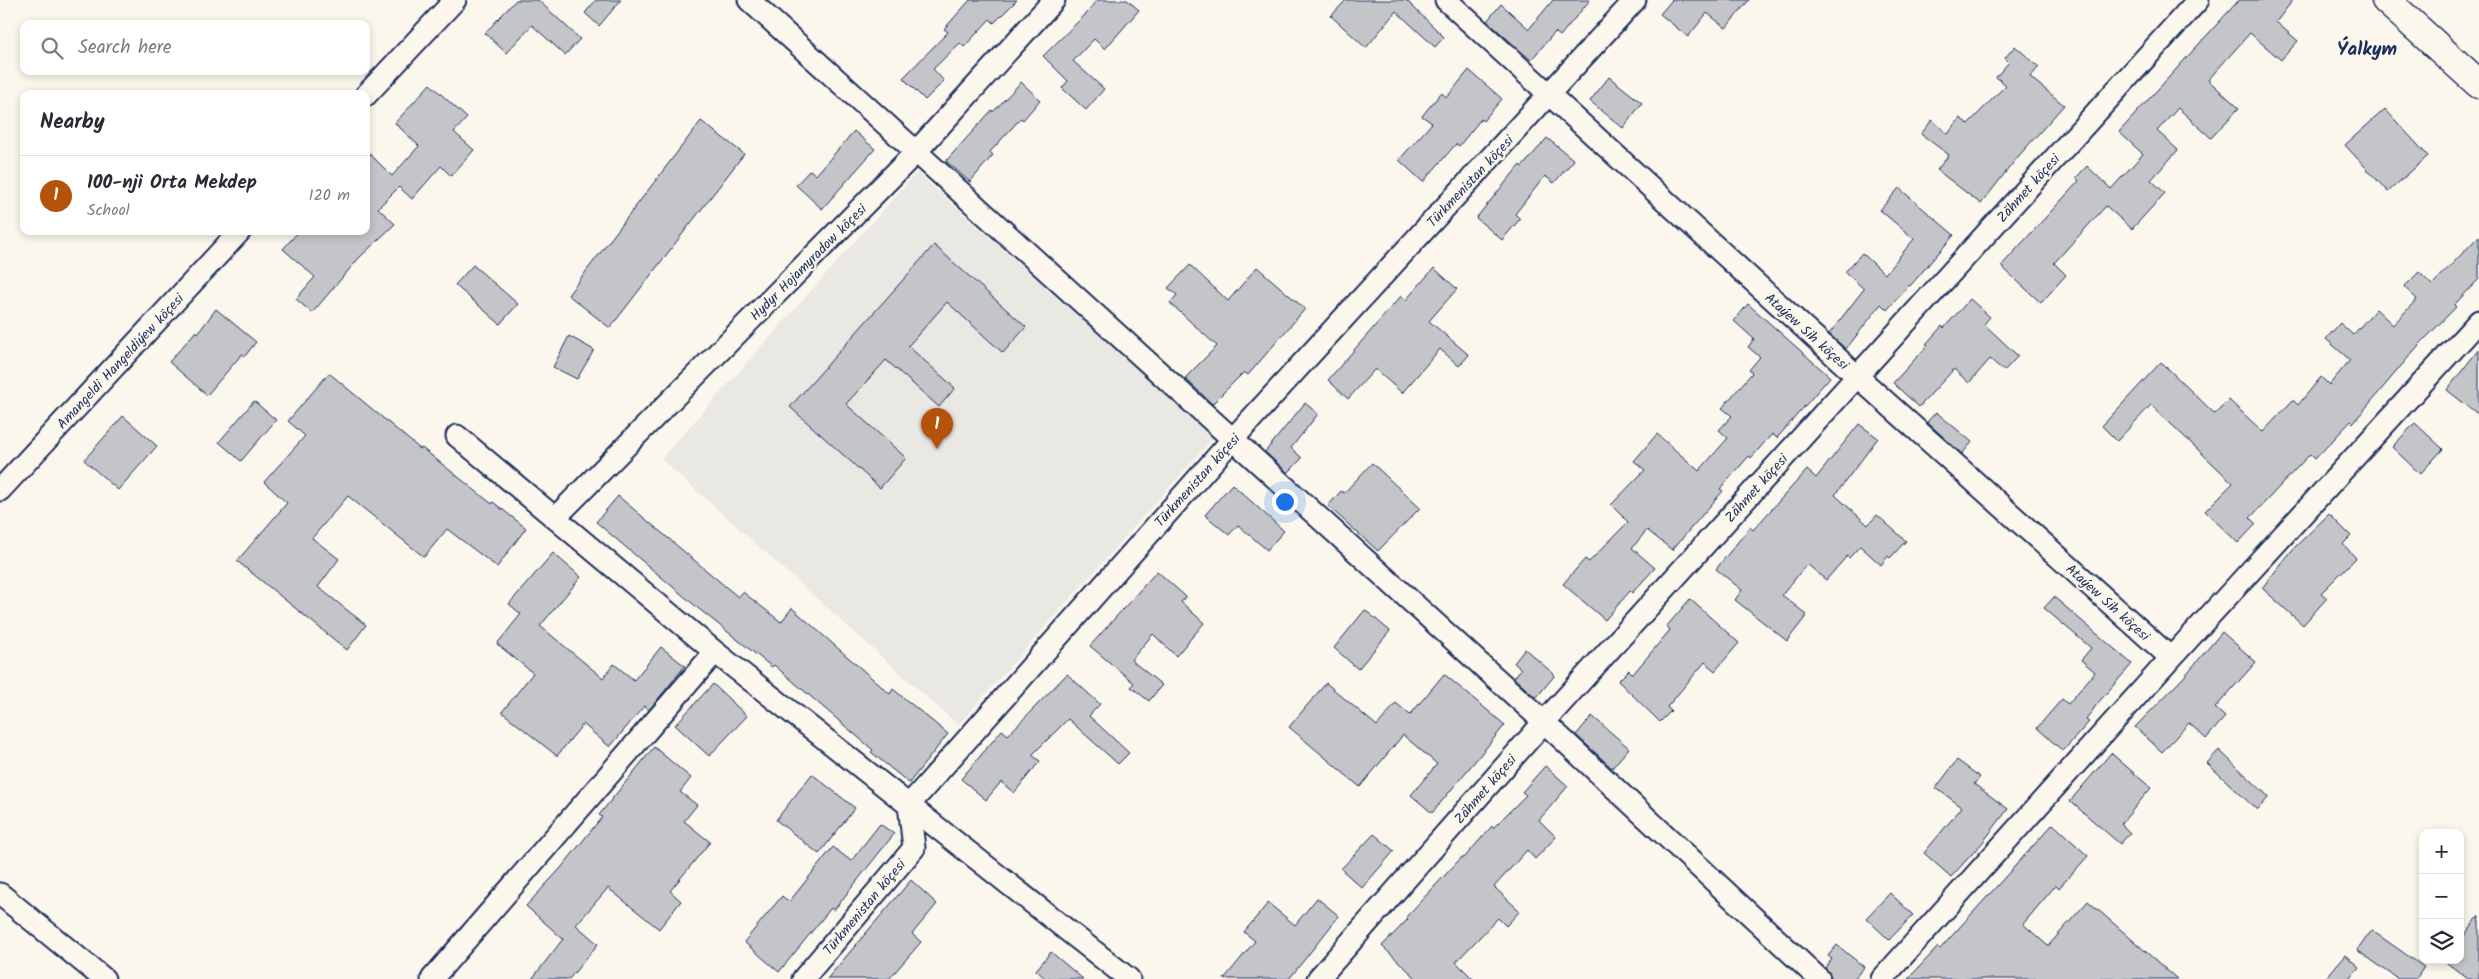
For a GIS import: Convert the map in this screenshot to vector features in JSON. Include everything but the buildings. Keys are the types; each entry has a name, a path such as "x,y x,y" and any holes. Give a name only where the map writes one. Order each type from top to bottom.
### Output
{"main road":[{"path":"2386,0 2479,84"},
{"path":"2405,0 2479,66"}],"street":[{"path":"370,91 455,0"},
{"path":"749,0 915,153 1544,722 1819,979"},
{"name":"Hydyr Hojamyradow köçesi","path":"555,518 915,153 1054,0"},
{"name":"Ataýew Sih köçesi","path":"1446,0 1858,377 2171,658"},
{"name":"Türkmenistan köçesi","path":"803,979 914,848 909,805 1232,440 1635,0"},
{"name":"Zähmet köçesi","path":"1318,979 1544,722 2198,0"},
{"name":"Amangeldi Hangeldiýew köçesi","path":"0,490 236,235"},
{"path":"1882,979 2171,658 2479,321"},
{"path":"457,436 715,652 1129,979"},
{"path":"432,979 715,652"},
{"path":"0,894 104,979"}],"shaded area":[{"path":"917,172 1213,438 958,725 661,459"}],"place":[{"name":"100-nji Orta Mekdep","path":"937,449"}],"district":[{"name":"Ýalkym","path":"2367,48"}]}
